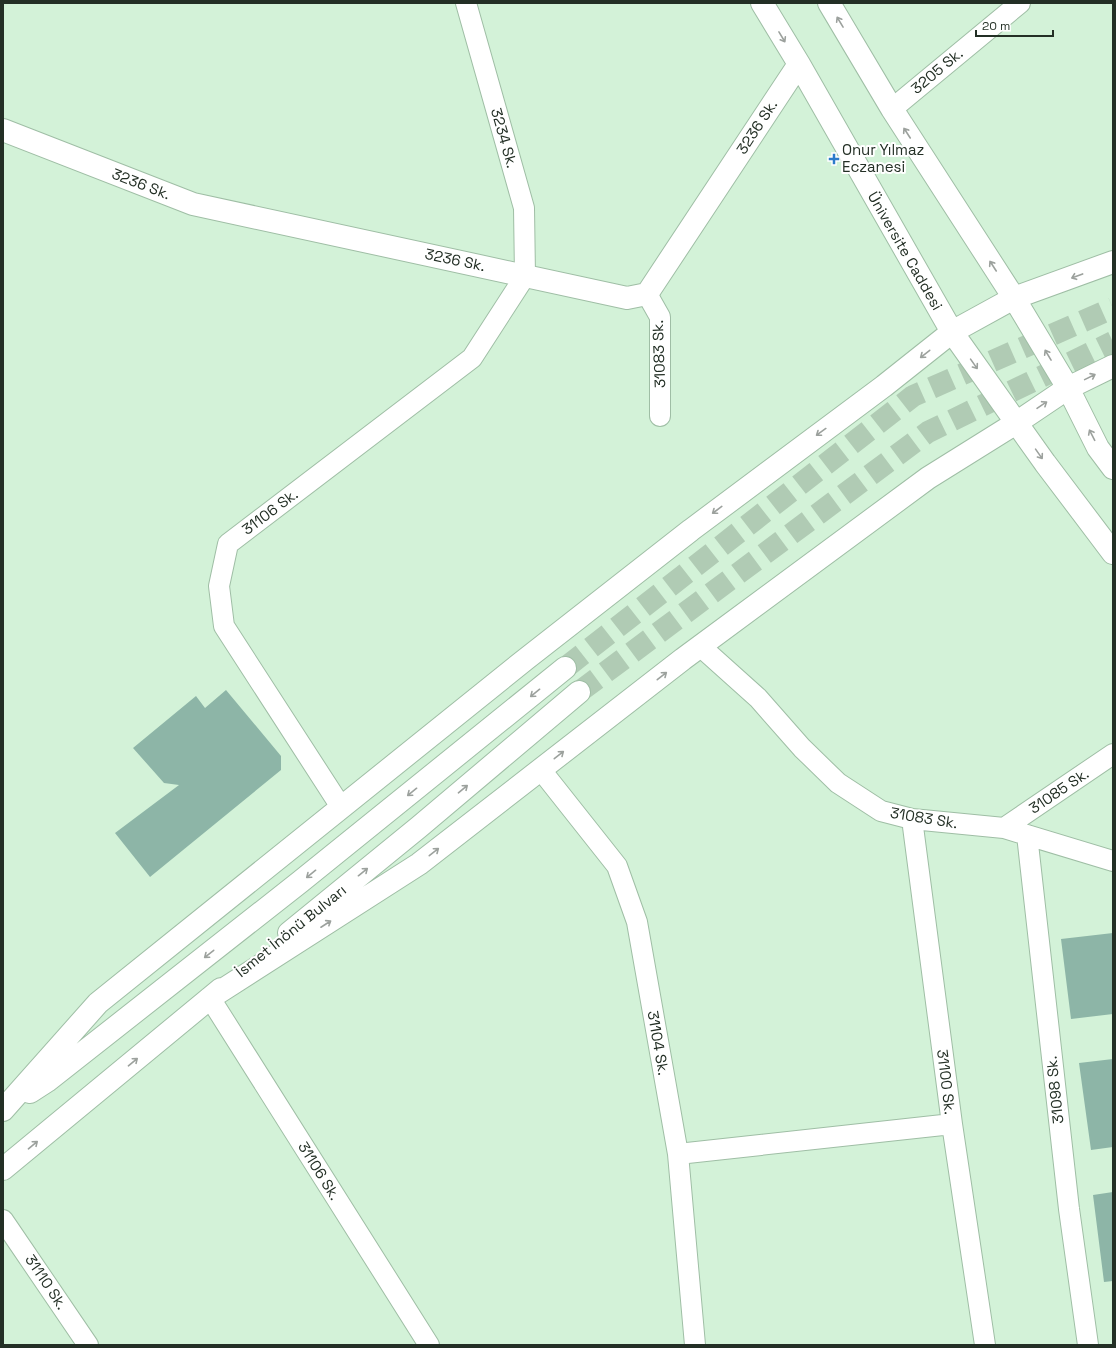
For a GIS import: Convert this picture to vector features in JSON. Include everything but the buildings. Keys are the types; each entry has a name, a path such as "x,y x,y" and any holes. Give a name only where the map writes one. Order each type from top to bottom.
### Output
{"main road":[{"name":"Üniversite Caddesi","path":"762,3 952,332 1045,463 1113,553"},
{"path":"829,3 892,109 1014,298 1068,388 1098,448 1113,468"},
{"name":"3236 Sk.","path":"3,130 193,204 627,298 647,294 798,64"},
{"path":"3,1110 98,1003 341,807 691,530 884,386 952,332 1014,298 1113,262"},
{"path":"210,998 418,864 700,646 928,478 1016,423 1068,388 1113,366"},
{"path":"3,1110 47,1081 282,897 565,668"},
{"name":"İsmet İnönü Bulvarı","path":"3,1170 579,692"}],"street":[{"name":"3234 Sk.","path":"466,3 524,208 525,276"},
{"name":"3205 Sk.","path":"892,109 1020,3"},
{"name":"31106 Sk.","path":"341,807 224,626 219,586 228,544 472,358 525,276"},
{"name":"31083 Sk.","path":"647,294 660,317 660,416"},
{"name":"31083 Sk.","path":"700,646 758,698 802,748 838,783 881,811 912,819 1004,828 1113,861"},
{"name":"31085 Sk.","path":"1004,828 1113,754"},
{"name":"31104 Sk.","path":"541,770 617,866 637,922 678,1154 695,1345"},
{"name":"31100 Sk.","path":"912,819 952,1124 985,1345"},
{"name":"31098 Sk.","path":"1027,835 1069,1209 1088,1345"},
{"name":"31106 Sk.","path":"210,998 429,1345"},
{"path":"678,1154 952,1124"},
{"name":"31110 Sk.","path":"3,1220 88,1345"}],"tunnel":[{"path":"565,668 913,396 1113,308"},
{"path":"579,692 928,432 1113,342"}],"place":[{"name":"Onur Yılmaz Eczanesi","path":"834,159"}]}
